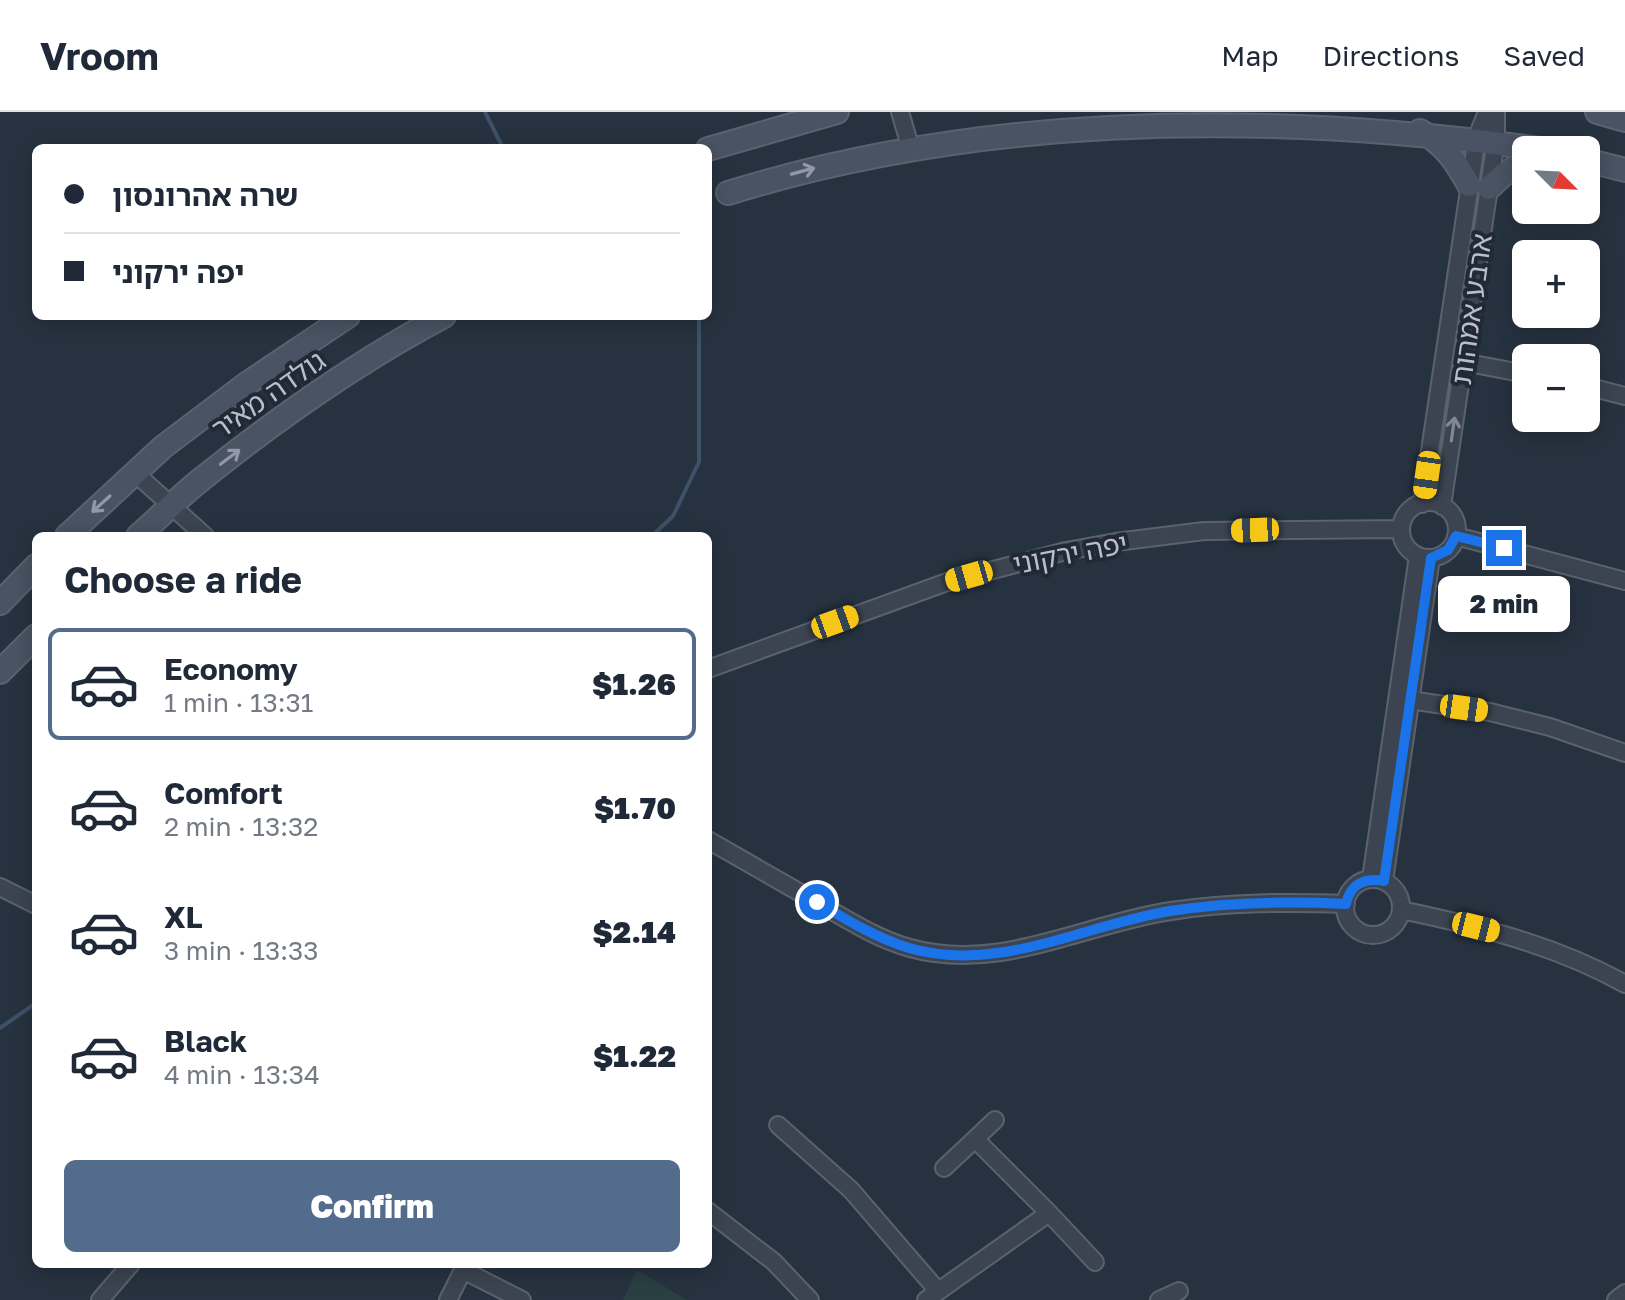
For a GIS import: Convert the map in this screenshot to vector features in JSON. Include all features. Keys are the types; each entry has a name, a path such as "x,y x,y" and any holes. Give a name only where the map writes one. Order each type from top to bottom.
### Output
{"main road":[{"path":"712,148 837,112"},
{"path":"1597,112 1625,120"},
{"path":"728,193 804,170 910,146 1009,128 1091,120 1176,115 1317,118 1412,127 1512,143"},
{"path":"1412,127 1442,145 1479,187 1512,170"},
{"path":"1600,164 1625,170"},
{"name":"גולדה מאיר","path":"71,532 163,447 245,385 342,320"},
{"name":"גולדה מאיר","path":"143,532 200,480 274,424 385,350 437,320"},
{"path":"0,603 32,570"},
{"path":"0,672 32,640"}],"street":[{"path":"900,112 910,146"},
{"path":"910,146 911,112"},
{"name":"ארבע אמהות","path":"1422,504 1479,187 1487,138 1487,112"},
{"name":"ארבע אמהות","path":"1487,138 1496,112"},
{"name":"ארבע אמהות","path":"1442,506 1463,362 1479,187"},
{"path":"1463,362 1512,371"},
{"path":"1600,390 1625,396"},
{"path":"135,473 200,532"},
{"path":"1430,502 1442,506 1455,520 1456,536 1448,550 1424,557 1409,550 1403,540 1403,519 1410,510 1422,504 1430,502"},
{"name":"יפה ירקוני","path":"712,668 947,582 1066,551 1204,531 1401,529"},
{"path":"1456,536 1625,581"},
{"path":"1378,880 1410,700 1424,557"},
{"path":"1378,880 1424,557"},
{"path":"1410,700 1490,712 1550,727 1625,753"},
{"path":"712,842 872,934 909,948 937,954 975,957 1017,951 1169,911 1277,901 1346,904"},
{"path":"1378,880 1393,887 1401,910 1393,927 1372,935 1353,926 1347,917 1346,904 1354,886 1378,880"},
{"path":"0,887 32,903"},
{"path":"1401,910 1527,941 1625,984"},
{"path":"944,1168 995,1120"},
{"path":"778,1125 851,1190 932,1295 1049,1213"},
{"path":"975,1139 1095,1262"},
{"path":"712,1214 774,1262 810,1300"},
{"path":"100,1300 128,1268"},
{"path":"448,1300 464,1268"},
{"path":"467,1268 522,1300"},
{"path":"1159,1300 1179,1291"},
{"path":"1616,1300 1625,1293"}],"green space":[{"path":"637,1270 687,1300 623,1300"}],"waterway":[{"path":"485,112 501,144"},
{"path":"656,532 673,516 699,462 699,320"},
{"path":"0,1028 32,1006"}],"route":[{"path":"817,902 872,934 909,948 975,957 1017,951 1169,911 1277,901 1346,904 1354,886 1374,879 1384,881 1431,558 1439,557 1448,550 1456,536 1504,548"}]}
